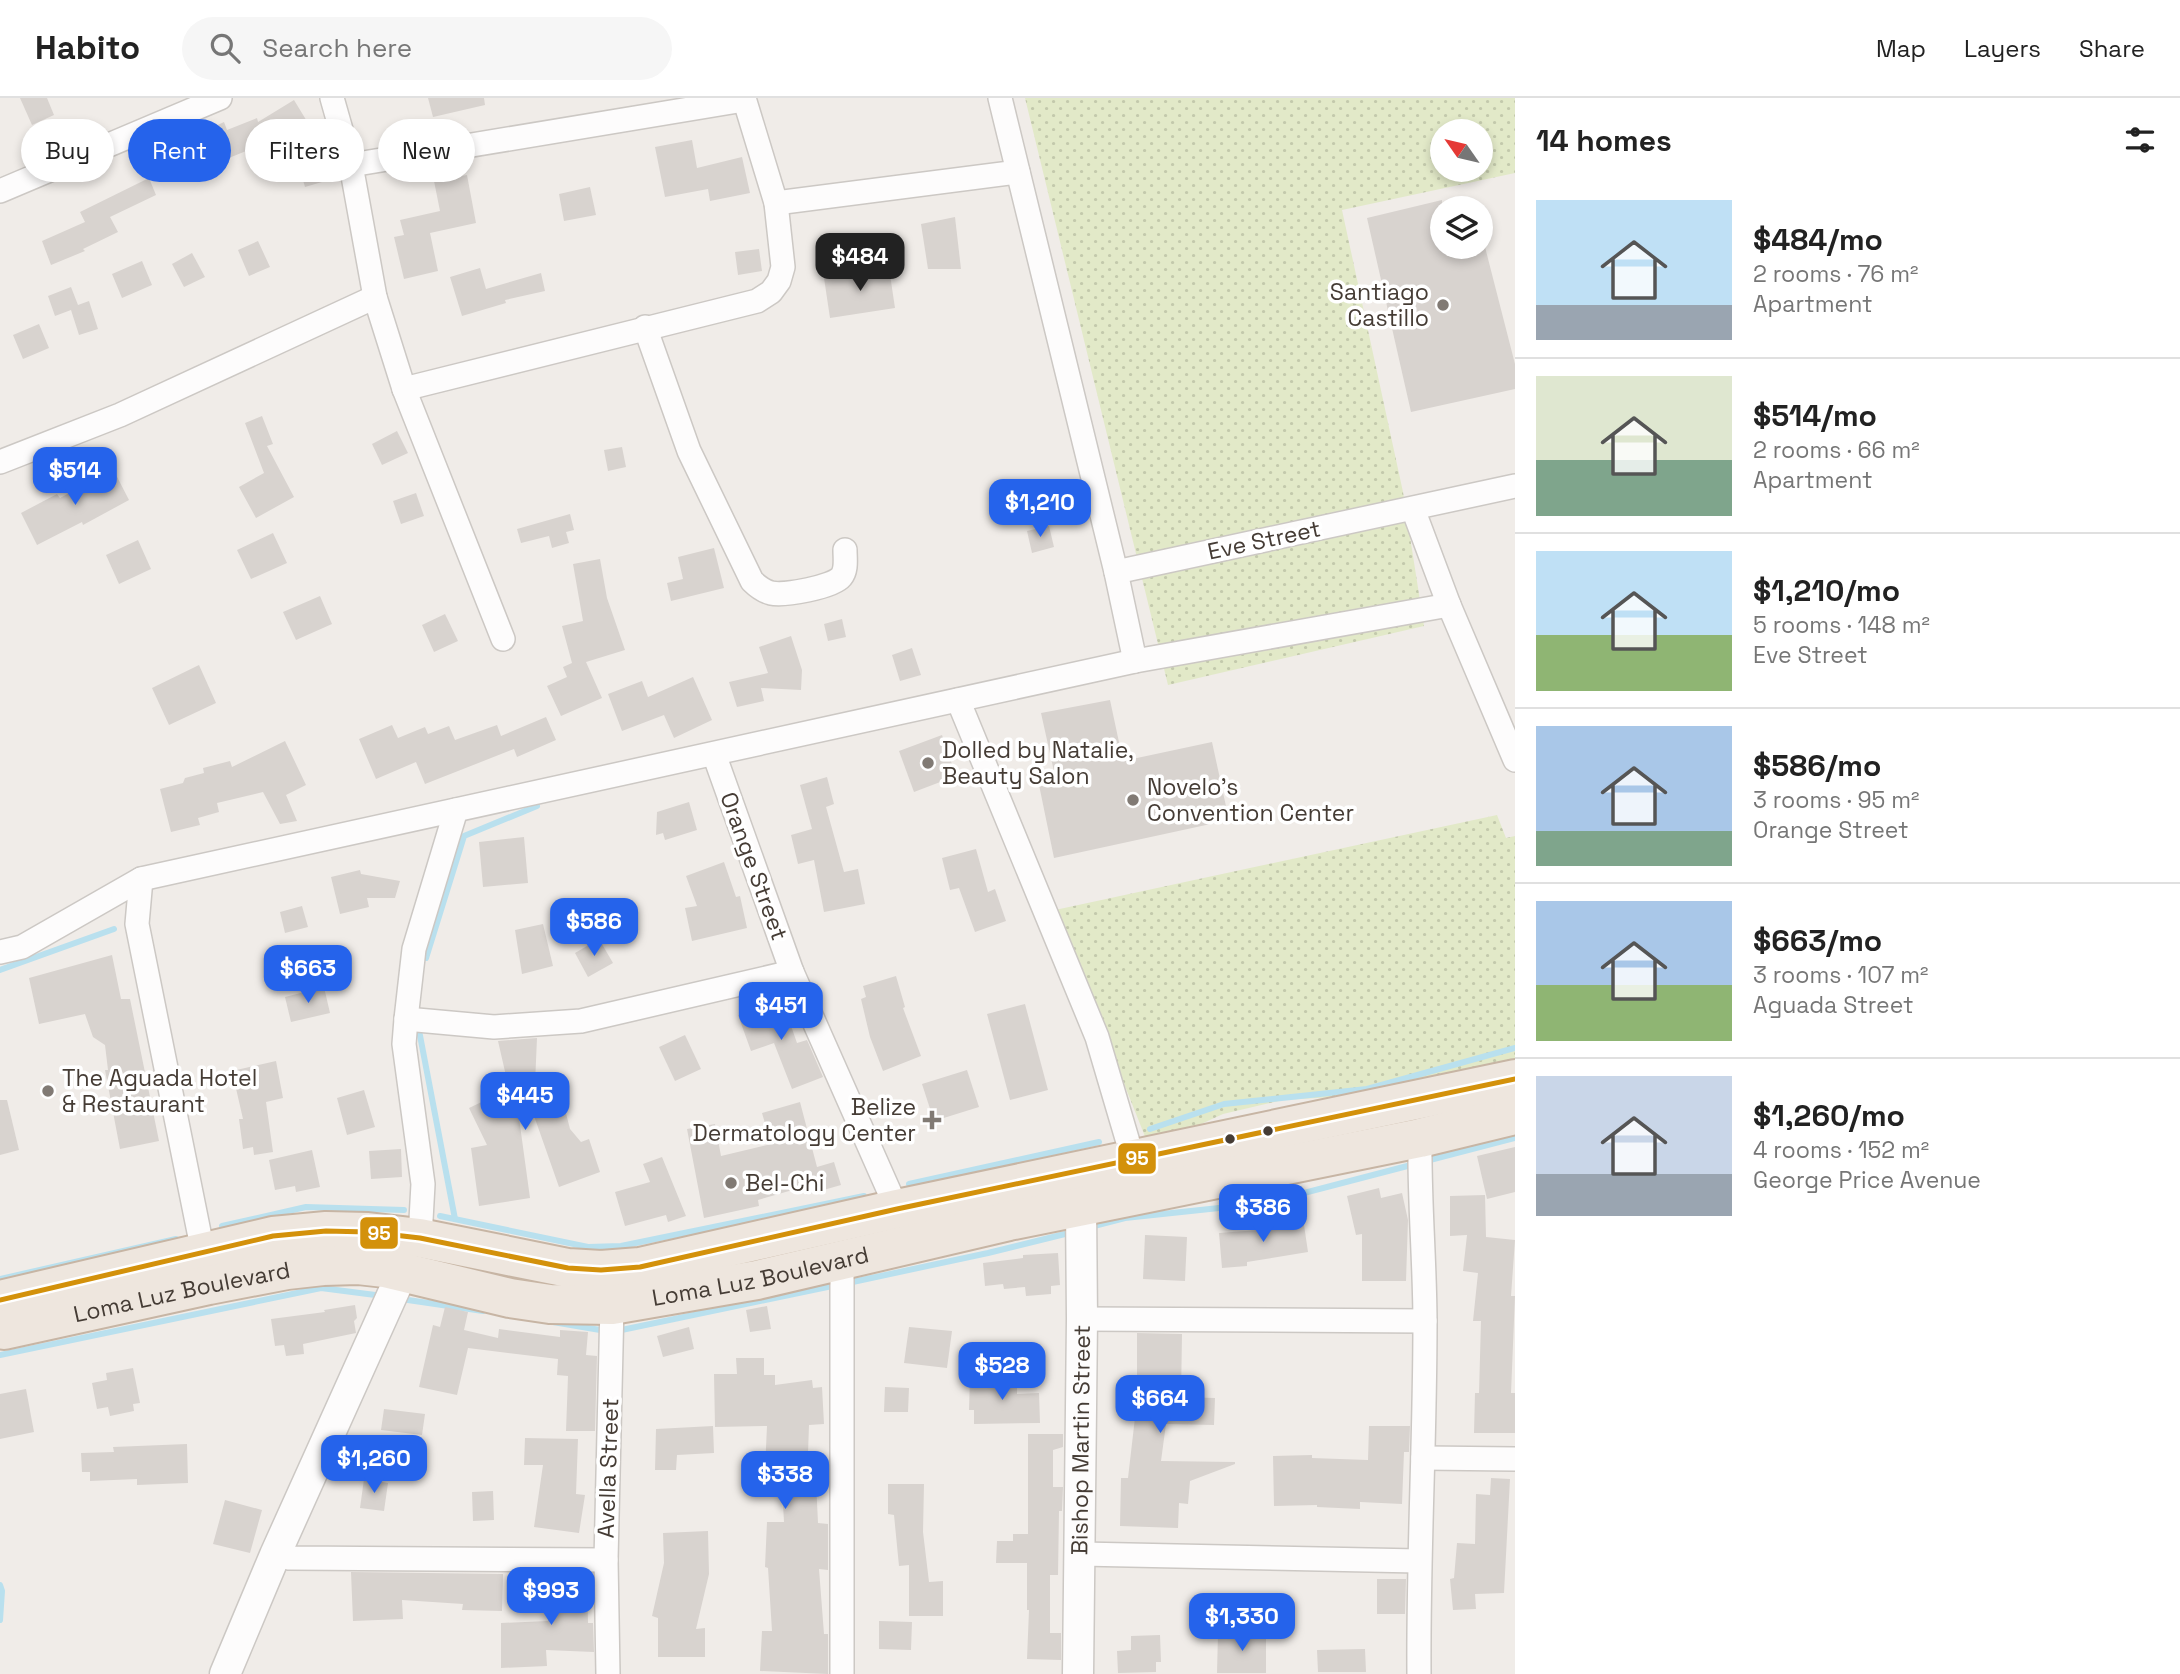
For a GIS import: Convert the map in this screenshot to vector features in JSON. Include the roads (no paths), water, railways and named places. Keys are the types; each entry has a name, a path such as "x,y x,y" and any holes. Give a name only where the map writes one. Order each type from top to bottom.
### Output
{"highway":[{"name":"Loma Luz Boulevard","path":"0,1300 273,1236 326,1231 368,1232 420,1238 568,1268 601,1270 640,1267 897,1209 1515,1079"},
{"name":"Loma Luz Boulevard","path":"0,1329 5,1331 287,1270 358,1265 403,1271 510,1298 550,1304 612,1305 672,1296 839,1261 1009,1220 1420,1138 1515,1115"}],"street":[{"path":"0,191 220,98"},
{"path":"332,98 338,119"},
{"path":"1000,98 1116,572 1135,662"},
{"path":"364,164 744,99 776,203 783,267 779,281 771,292 757,301 404,389"},
{"path":"776,203 1018,172"},
{"path":"355,182 375,297 404,389 503,639"},
{"path":"0,462 120,415 375,297"},
{"path":"645,327 689,451 752,581 770,593 785,594 834,583 842,576 845,568 845,550"},
{"name":"Eve Street","path":"1116,572 1515,486"},
{"path":"1413,509 1449,605 1515,760"},
{"path":"0,952 23,947 141,879 1135,662 1449,605"},
{"path":"958,700 1097,1037 1133,1159"},
{"name":"Orange Street","path":"714,754 792,972 897,1209"},
{"path":"420,1238 423,1184 404,1044 406,1019 414,949 456,810"},
{"path":"141,879 137,925 203,1252"},
{"path":"406,1019 494,1027 581,1021 792,972"},
{"path":"1419,1674 1418,1561 1425,1321 1420,1138"},
{"name":"Bishop Martin Street","path":"1078,1674 1081,1553 1081,1207"},
{"path":"839,1261 842,1275 842,1674"},
{"path":"225,1674 275,1555 403,1271"},
{"name":"Avella Street","path":"608,1674 606,1560 612,1305"},
{"path":"1082,1320 1425,1321"},
{"path":"1423,1458 1515,1459"},
{"path":"1081,1553 1418,1561"},
{"path":"275,1555 289,1558 606,1560"}],"waterway":[{"path":"426,958 464,836 537,806"},
{"path":"0,970 114,929"},
{"path":"418,1025 455,1219"},
{"path":"1150,1129 1224,1104 1367,1089 1515,1048"},
{"path":"1426,1161 1515,1138"},
{"path":"909,1184 1099,1142"},
{"path":"1090,1227 1125,1218 1266,1203 1415,1164"},
{"path":"440,1216 588,1247 621,1246 864,1196"},
{"path":"222,1226 306,1207 404,1210"},
{"path":"848,1283 1073,1232"},
{"path":"0,1279 176,1239"},
{"path":"553,1322 612,1332 837,1285"},
{"path":"0,1355 321,1288 383,1296"},
{"path":"401,1299 483,1311"},
{"path":"0,1585 0,1620"}],"place":[{"name":"Santiago Castillo","path":"1443,305"},
{"name":"Dolled by Natalie, Beauty Salon","path":"928,763"},
{"name":"Novelo's Convention Center","path":"1133,800"},
{"name":"The Aguada Hotel & Restaurant","path":"48,1091"},
{"name":"Belize Dermatology Center","path":"932,1120"},
{"name":"Bel-Chi","path":"731,1183"}]}
